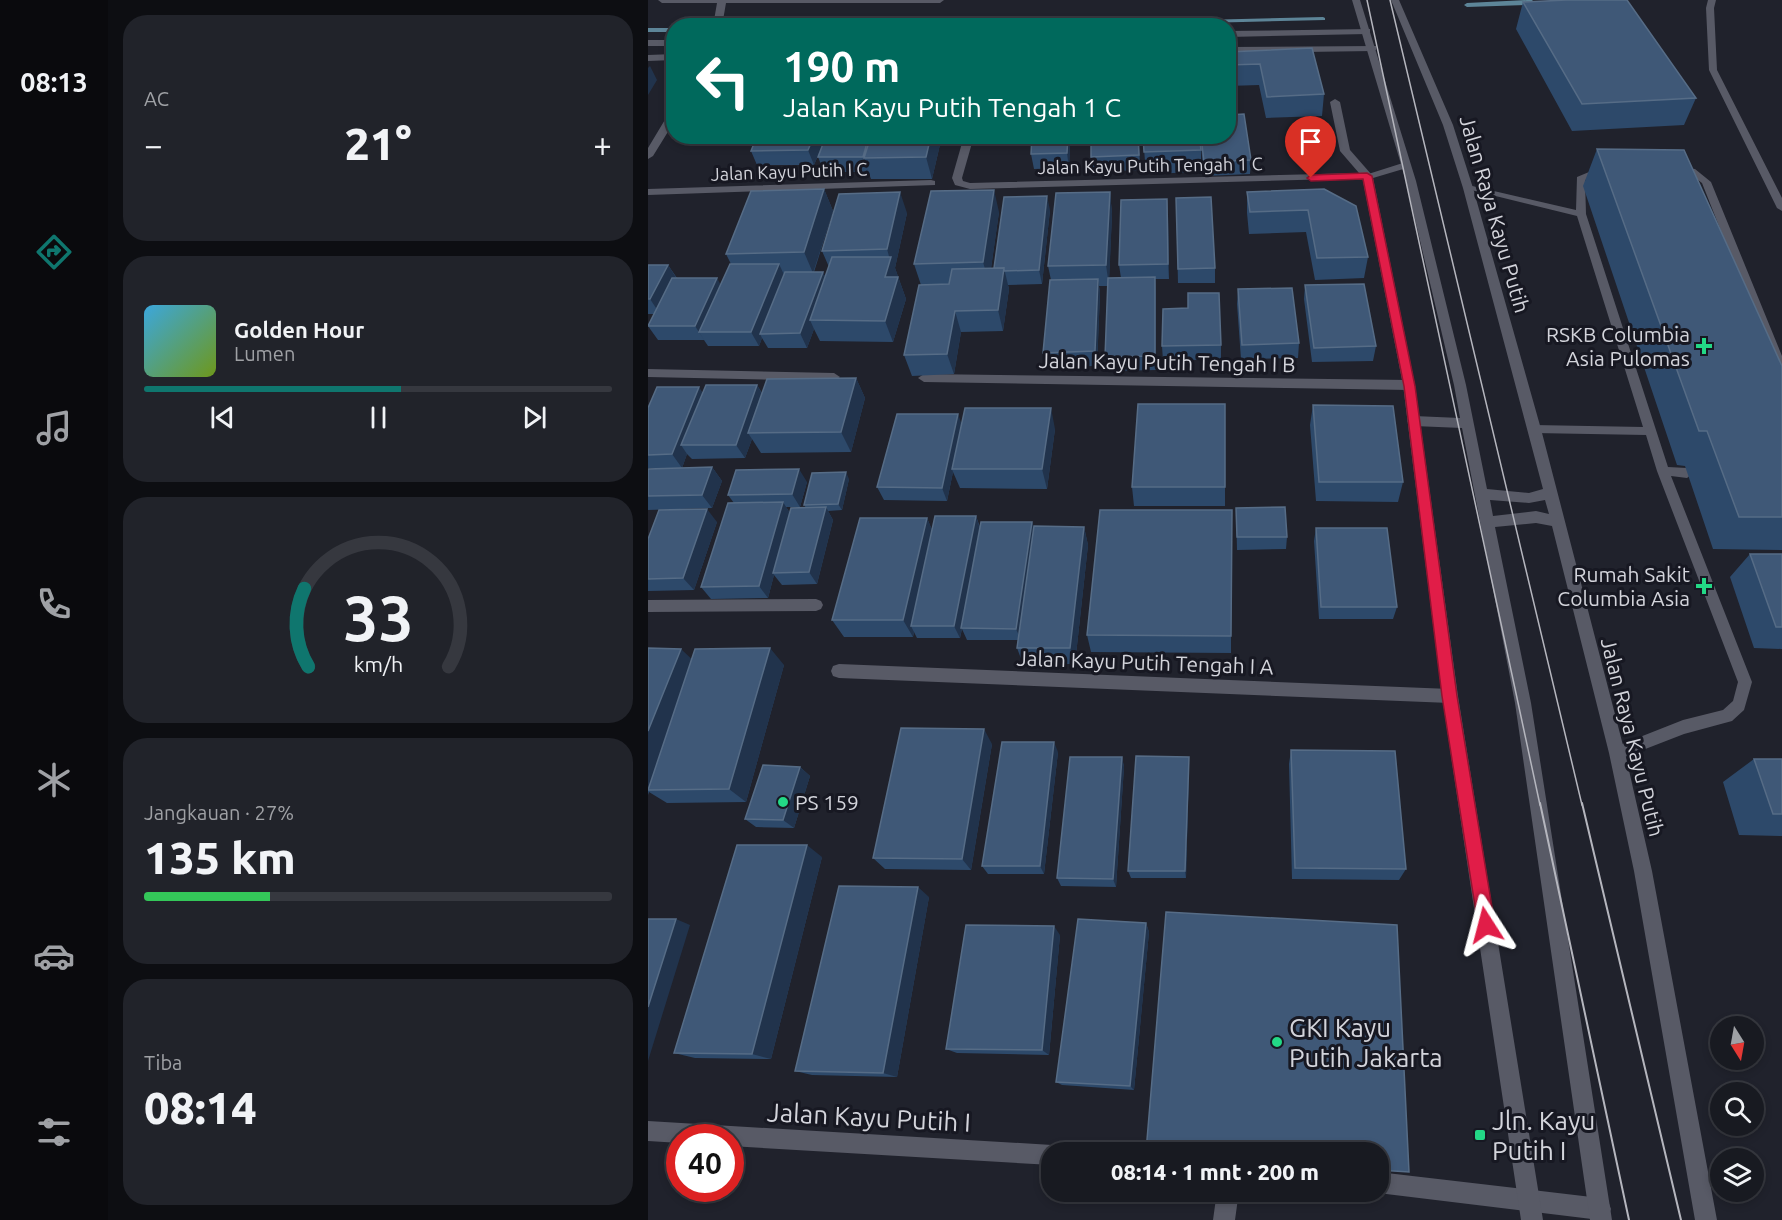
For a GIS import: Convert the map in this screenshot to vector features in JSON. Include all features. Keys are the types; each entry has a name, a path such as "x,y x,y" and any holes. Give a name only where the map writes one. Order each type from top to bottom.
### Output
{"street":[{"path":"662,0 721,3 940,0"},
{"path":"1356,0 1367,29 1406,165 1468,423 1523,703 1601,1214 1531,1210 1389,1184"},
{"path":"718,18 721,3"},
{"name":"Jalan Raya Kayu Putih","path":"1399,9 1448,125 1468,188 1534,429 1617,753 1643,871 1706,1220"},
{"path":"1236,34 1367,29"},
{"path":"648,43 666,43"},
{"path":"1236,50 1372,48"},
{"path":"648,58 666,57"},
{"path":"1335,102 1345,151 1367,176 1409,386 1450,696 1531,1210"},
{"path":"648,156 666,126"},
{"name":"Jalan Kayu Putih Tengah 1 C","path":"967,144 957,178 959,183 970,186 1367,176 1406,165"},
{"name":"Jalan Kayu Putih I C","path":"648,192 931,183"},
{"path":"648,373 834,377"},
{"name":"Jalan Kayu Putih Tengah I B","path":"924,378 1409,386"},
{"path":"1414,421 1468,423"},
{"path":"1482,494 1529,498 1550,494"},
{"path":"1487,522 1536,516 1557,522"},
{"path":"648,606 816,605"},
{"name":"Jalan Kayu Putih Tengah I A","path":"839,671 1450,696"},
{"name":"Jalan Kayu Putih I","path":"648,1131 1041,1154"},
{"path":"1224,1220 1226,1202"}],"lane":[{"path":"1712,0 1710,8 1713,70 1782,208"},
{"path":"1661,171 1692,171 1706,182 1782,370"},
{"path":"1613,174 1589,175 1581,179 1581,214 1663,471 1745,682 1739,705 1727,716 1683,727 1617,753"},
{"path":"1468,188 1581,214"},
{"path":"1534,429 1650,431"},
{"path":"1663,471 1687,473"}],"building":[{"path":"1627,0 1696,98 1582,104 1523,2"},
{"path":"1312,48 1324,94 1267,97 1260,64 1236,65 1236,52"},
{"path":"1236,114 1244,114 1251,160 1204,162 1202,144 1236,144"},
{"path":"754,144 811,144 808,150 751,151"},
{"path":"823,144 867,144 863,157 818,157"},
{"path":"868,144 929,144 926,157 864,158"},
{"path":"1032,144 1068,144 1067,153 1031,154"},
{"path":"1091,144 1138,144 1139,155 1091,157"},
{"path":"1144,144 1200,144 1201,150 1144,152"},
{"path":"1597,149 1684,150 1782,366 1782,517 1739,517 1707,431 1699,431"},
{"path":"824,189 804,252 726,254 751,191"},
{"path":"1324,189 1356,206 1368,257 1317,258 1308,210 1250,212 1247,192"},
{"path":"994,190 983,262 914,264 931,191"},
{"path":"900,192 887,249 822,251 839,194"},
{"path":"1110,192 1106,265 1048,266 1056,193"},
{"path":"1047,196 1039,270 1004,271 1004,268 994,268 1004,197"},
{"path":"1211,197 1215,268 1178,269 1176,198"},
{"path":"1167,199 1168,264 1119,265 1121,200"},
{"path":"832,257 891,257 885,277 898,277 885,321 810,320"},
{"path":"730,264 779,264 751,332 699,332"},
{"path":"648,265 668,265 650,299 648,299"},
{"path":"1004,268 998,310 955,311 947,354 904,355 919,285 949,284 952,269"},
{"path":"785,272 823,272 800,333 760,334"},
{"path":"1155,277 1155,356 1105,357 1108,278"},
{"path":"672,278 717,278 695,326 648,326"},
{"path":"1098,279 1095,351 1043,353 1050,280"},
{"path":"1364,284 1376,346 1314,348 1305,285"},
{"path":"1292,288 1299,343 1242,345 1238,289"},
{"path":"1188,293 1219,293 1221,345 1162,346 1163,309 1188,308"},
{"path":"856,378 841,432 748,433 767,379"},
{"path":"706,385 757,385 736,445 681,445"},
{"path":"657,387 699,387 672,454 648,455 648,408"},
{"path":"1138,404 1225,404 1225,487 1132,487"},
{"path":"1313,405 1393,406 1403,482 1319,482"},
{"path":"965,408 1051,408 1042,469 952,469"},
{"path":"897,414 958,414 942,488 877,487"},
{"path":"712,467 702,495 648,496 648,469"},
{"path":"799,469 792,494 728,495 736,470"},
{"path":"846,472 838,504 804,505 812,473"},
{"path":"783,502 759,586 701,587 728,503"},
{"path":"826,507 809,572 773,573 791,508"},
{"path":"1285,507 1287,537 1237,537 1236,508"},
{"path":"707,509 683,578 648,579 648,539 659,510"},
{"path":"1100,510 1232,510 1231,636 1087,635"},
{"path":"935,516 976,516 954,626 911,626"},
{"path":"860,518 927,518 903,620 832,620"},
{"path":"981,522 1032,522 1016,629 961,628"},
{"path":"1034,526 1084,527 1070,648 1017,648"},
{"path":"1316,528 1387,528 1397,607 1321,607"},
{"path":"1750,554 1782,554 1782,627 1776,627"},
{"path":"648,648 681,649 648,731"},
{"path":"770,648 729,789 648,790 695,649"},
{"path":"901,728 984,729 962,859 873,858"},
{"path":"1002,742 1054,742 1040,866 982,866"},
{"path":"1291,750 1395,751 1406,869 1295,868"},
{"path":"1136,756 1189,757 1185,871 1128,871"},
{"path":"1070,757 1122,757 1113,879 1057,878"},
{"path":"1754,759 1782,759 1782,814 1773,814"},
{"path":"763,765 800,767 783,820 745,819"},
{"path":"737,845 807,845 752,1054 674,1053"},
{"path":"839,886 918,887 883,1073 795,1071"},
{"name":"GKI Kayu Putih Jakarta","path":"1166,912 1397,925 1409,1172 1389,1171 1389,1142 1147,1142"},
{"path":"648,919 676,919 648,1007"},
{"path":"1078,919 1146,923 1130,1086 1056,1082"},
{"path":"966,925 1054,926 1042,1050 946,1049"}],"waterway":[{"path":"1467,5 1528,3 1530,0"},
{"path":"1236,21 1323,19"},
{"path":"648,30 666,30"}],"tram line":[{"path":"1367,0 1540,805"},
{"path":"1390,0 1582,805"},
{"path":"1540,803 1629,1220"},
{"path":"1582,803 1681,1220"}],"place":[{"name":"RSKB Columbia Asia Pulomas","path":"1704,346"},
{"name":"Rumah Sakit Columbia Asia","path":"1704,586"},
{"name":"PS 159","path":"783,802"},
{"name":"GKI Kayu Putih Jakarta","path":"1277,1042"},
{"name":"Jln. Kayu Putih I","path":"1480,1135"}],"route":[{"path":"1311,178 1367,176 1409,386 1450,696 1486,925"}]}
